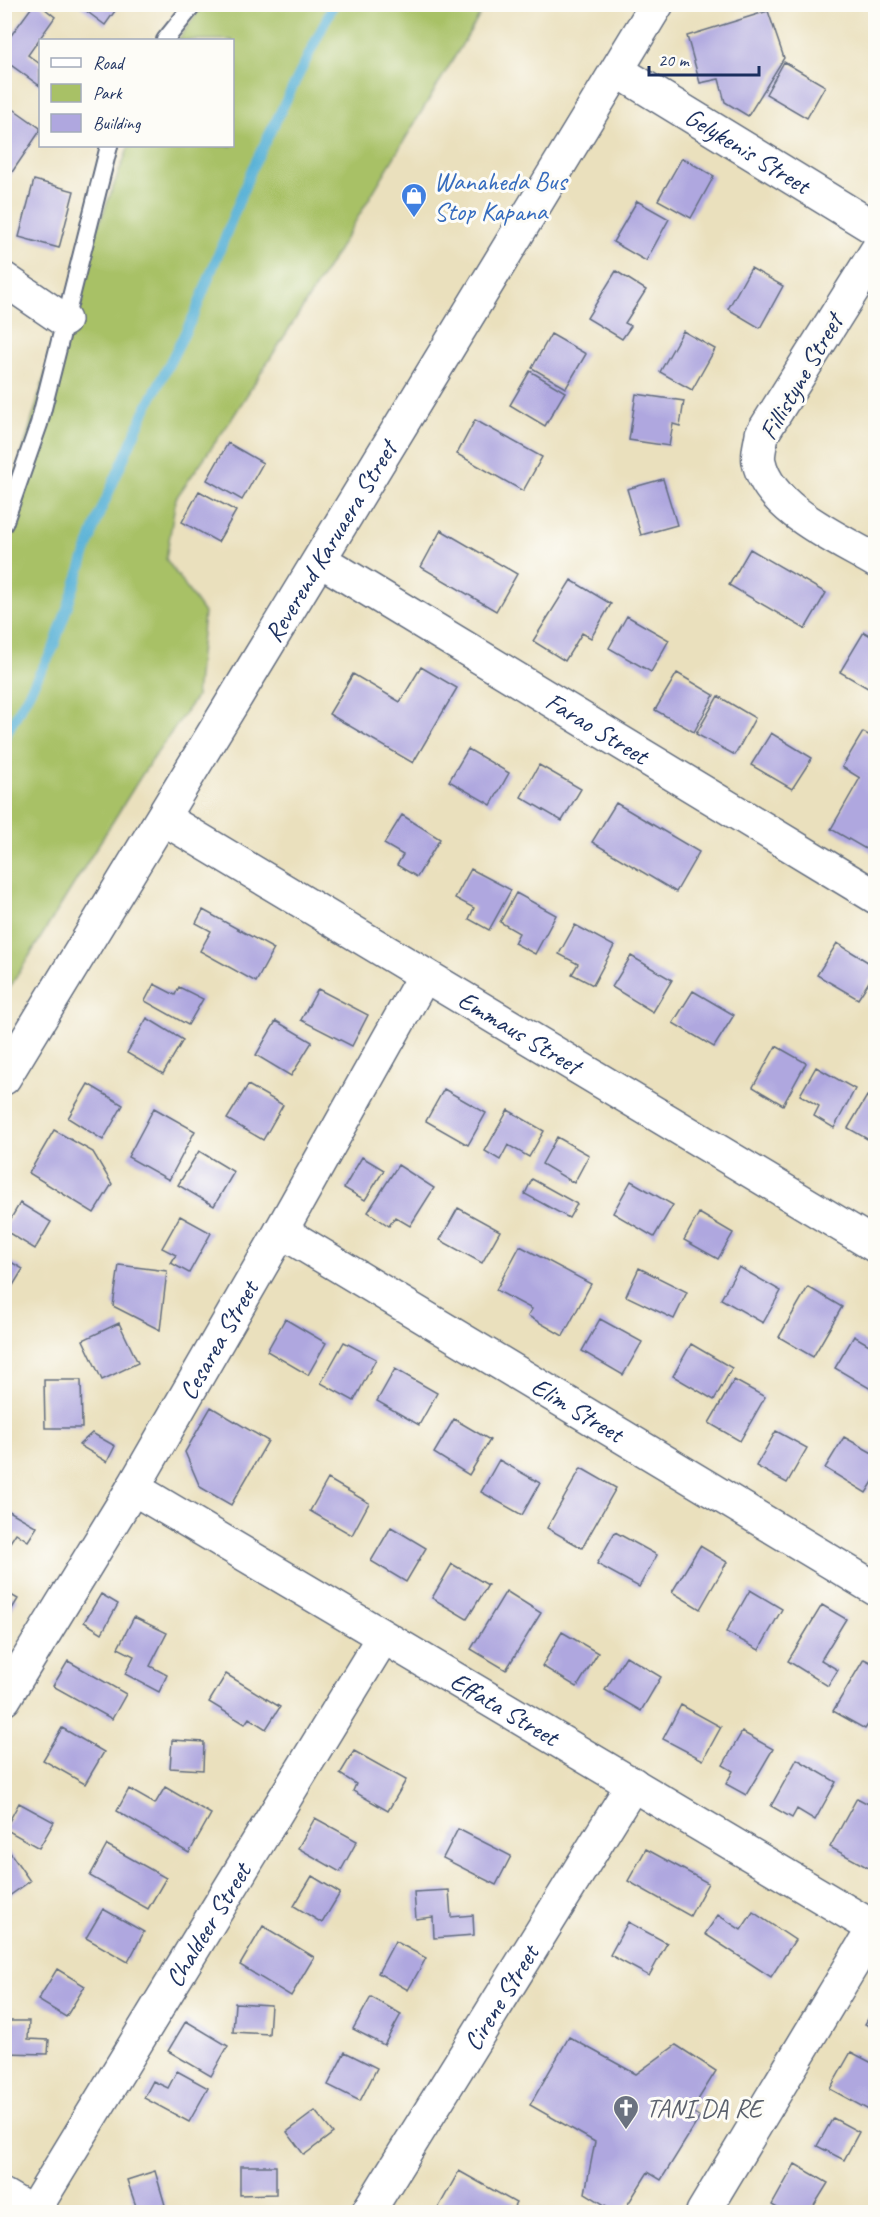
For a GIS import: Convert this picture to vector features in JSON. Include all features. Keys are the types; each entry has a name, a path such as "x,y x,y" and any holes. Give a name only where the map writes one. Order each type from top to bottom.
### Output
{"street":[{"name":"Reverend Karuaera Street","path":"4,1078 657,4"},
{"name":"Gelykenis Street","path":"618,71 876,229"},
{"name":"Fillistyne Street","path":"876,252 762,434 758,459 764,479 776,496 793,512 876,561"},
{"path":"4,279 64,320"},
{"name":"Farao Street","path":"320,560 876,897"},
{"name":"Emmaus Street","path":"163,818 876,1246"},
{"name":"Cesarea Street","path":"4,1699 133,1488 424,976"},
{"name":"Elim Street","path":"281,1231 876,1589"},
{"name":"Effata Street","path":"133,1488 875,1929"},
{"name":"Chaldeer Street","path":"32,2212 383,1637"},
{"name":"Cirene Street","path":"368,2212 633,1784"},
{"path":"703,2212 875,1929"},
{"path":"4,2196 32,2212"}],"lane":[{"path":"166,39 194,4"},
{"path":"4,524 39,424 109,147"}],"green space":[{"path":"203,5 486,5 317,285 231,420 176,498 166,559 204,613 196,697 143,773 5,995 5,512 59,327 129,147 234,147 234,39 179,39"}],"building":[{"path":"34,4 39,4 55,17 28,55 39,63 39,85 4,60 4,45"},
{"path":"77,4 120,4 105,25"},
{"path":"768,11 784,58 748,116 725,102 719,79 700,83 687,36"},
{"path":"784,62 825,86 807,118 766,94"},
{"path":"12,108 39,127 39,132 4,184 4,119"},
{"path":"682,158 714,176 691,218 658,200"},
{"path":"34,180 74,191 59,248 19,237"},
{"path":"637,201 669,219 646,261 613,242"},
{"path":"751,268 783,286 760,328 728,309"},
{"path":"616,271 646,290 625,323 631,326 622,339 587,318"},
{"path":"683,331 715,349 692,390 660,372"},
{"path":"551,334 586,354 566,388 532,368"},
{"path":"530,371 565,392 545,426 510,405"},
{"path":"636,394 684,401 680,426 673,424 669,446 629,440"},
{"path":"475,420 542,457 523,491 457,454"},
{"path":"228,443 263,463 242,500 207,480"},
{"path":"663,479 677,525 641,535 627,489"},
{"path":"199,491 236,511 218,542 182,522"},
{"path":"441,530 517,574 496,611 421,567"},
{"path":"750,549 826,593 805,629 729,585"},
{"path":"571,580 611,604 591,638 582,633 565,661 533,641"},
{"path":"627,616 669,640 651,672 609,648"},
{"path":"864,632 876,639 876,687 873,691 840,672"},
{"path":"421,667 457,688 413,763 329,714 353,674 400,702"},
{"path":"677,673 714,695 694,732 655,710"},
{"path":"718,696 755,718 735,755 696,734"},
{"path":"863,732 876,739 876,855 831,829 860,778 842,767"},
{"path":"771,733 812,758 792,789 751,765"},
{"path":"468,749 509,773 491,805 449,781"},
{"path":"539,765 581,789 562,821 521,797"},
{"path":"616,803 699,852 676,892 592,842"},
{"path":"402,815 440,839 417,877 397,865 403,855 384,844"},
{"path":"471,869 511,890 489,930 469,919 474,908 455,898"},
{"path":"516,893 556,915 535,954 514,943 519,933 500,922"},
{"path":"203,910 274,949 256,982 200,951 211,931 196,923"},
{"path":"575,925 614,946 593,985 572,974 578,964 559,954"},
{"path":"837,943 876,967 876,971 858,999 817,975"},
{"path":"631,956 672,980 653,1012 612,987"},
{"path":"154,984 175,995 179,987 203,999 188,1025 145,1001"},
{"path":"318,989 368,1015 352,1046 301,1020"},
{"path":"693,991 734,1015 714,1047 673,1023"},
{"path":"147,1018 183,1040 163,1074 127,1053"},
{"path":"276,1021 312,1042 291,1076 256,1055"},
{"path":"776,1046 806,1063 783,1105 753,1087"},
{"path":"816,1067 855,1089 834,1128 814,1116 819,1106 800,1095"},
{"path":"88,1084 123,1105 103,1140 68,1118"},
{"path":"248,1085 283,1105 263,1140 227,1119"},
{"path":"444,1089 486,1113 468,1145 426,1121"},
{"path":"867,1096 876,1101 876,1144 848,1128"},
{"path":"154,1108 195,1131 169,1180 128,1157"},
{"path":"508,1110 544,1131 529,1157 508,1145 500,1160 485,1151"},
{"path":"54,1130 93,1152 112,1184 94,1213 29,1173"},
{"path":"557,1137 589,1155 574,1183 542,1164"},
{"path":"199,1151 234,1172 214,1206 178,1185"},
{"path":"362,1157 384,1170 365,1200 344,1188"},
{"path":"398,1165 434,1188 410,1226 395,1217 389,1226 368,1212"},
{"path":"532,1179 577,1204 569,1218 525,1194"},
{"path":"631,1181 673,1205 654,1237 613,1213"},
{"path":"20,1203 51,1222 35,1249 4,1230"},
{"path":"458,1208 500,1231 482,1263 440,1240"},
{"path":"699,1213 733,1233 718,1259 684,1240"},
{"path":"180,1216 211,1233 189,1273 171,1263 176,1255 162,1248"},
{"path":"520,1246 591,1284 563,1336 528,1316 532,1309 496,1290"},
{"path":"4,1258 23,1269 6,1297 4,1296"},
{"path":"119,1265 167,1271 160,1330 113,1306"},
{"path":"739,1267 781,1291 763,1323 721,1299"},
{"path":"639,1268 687,1292 674,1319 626,1296"},
{"path":"808,1287 842,1307 813,1357 779,1337"},
{"path":"285,1319 326,1343 308,1375 267,1351"},
{"path":"600,1319 642,1342 623,1375 582,1351"},
{"path":"119,1323 138,1363 102,1380 83,1340"},
{"path":"854,1336 876,1349 876,1392 835,1368"},
{"path":"344,1342 376,1359 354,1401 321,1383"},
{"path":"691,1344 732,1368 714,1400 673,1376"},
{"path":"395,1369 437,1393 419,1425 377,1401"},
{"path":"44,1380 81,1380 82,1428 45,1428"},
{"path":"734,1380 765,1397 740,1441 709,1423"},
{"path":"211,1407 268,1441 231,1505 200,1487 185,1452"},
{"path":"454,1419 490,1440 469,1475 434,1453"},
{"path":"776,1431 807,1448 787,1483 756,1466"},
{"path":"92,1433 115,1446 107,1462 79,1445"},
{"path":"844,1437 876,1455 876,1477 866,1493 825,1468"},
{"path":"499,1460 540,1483 522,1515 481,1492"},
{"path":"581,1468 616,1488 582,1548 547,1528"},
{"path":"328,1479 369,1503 352,1535 310,1511"},
{"path":"4,1508 37,1527 28,1541 16,1533 7,1547 4,1545"},
{"path":"391,1527 426,1548 406,1582 371,1561"},
{"path":"615,1532 657,1555 639,1587 597,1564"},
{"path":"700,1546 727,1562 700,1609 672,1592"},
{"path":"452,1564 488,1585 467,1619 432,1598"},
{"path":"750,1590 782,1609 759,1650 726,1632"},
{"path":"4,1591 18,1599 4,1622"},
{"path":"506,1591 541,1613 506,1670 471,1649"},
{"path":"101,1594 118,1604 102,1633 84,1622"},
{"path":"822,1605 846,1619 821,1660 838,1670 828,1686 788,1661"},
{"path":"134,1617 167,1633 150,1666 167,1675 159,1692 125,1674 134,1656 118,1648"},
{"path":"562,1632 598,1653 577,1687 542,1666"},
{"path":"626,1656 661,1677 641,1711 605,1690"},
{"path":"864,1659 876,1665 876,1713 865,1729 833,1711"},
{"path":"68,1661 126,1694 112,1719 53,1686"},
{"path":"226,1674 280,1707 266,1729 249,1718 245,1724 209,1702"},
{"path":"681,1705 721,1727 703,1760 663,1739"},
{"path":"62,1728 104,1752 85,1784 43,1760"},
{"path":"742,1732 773,1749 746,1795 726,1784 733,1771 723,1765"},
{"path":"172,1740 204,1742 203,1770 170,1768"},
{"path":"354,1751 406,1780 388,1811 353,1791 356,1784 340,1774"},
{"path":"797,1759 836,1782 815,1820 797,1809 792,1818 771,1806"},
{"path":"165,1787 211,1814 189,1853 117,1811 129,1789 155,1804"},
{"path":"857,1798 876,1808 874,1871 830,1847"},
{"path":"19,1803 54,1822 39,1848 5,1829"},
{"path":"315,1818 357,1841 340,1872 298,1848"},
{"path":"458,1829 511,1856 496,1885 443,1858"},
{"path":"107,1845 166,1878 148,1909 90,1876"},
{"path":"646,1849 708,1883 690,1916 628,1881"},
{"path":"9,1851 30,1881 5,1899 5,1854"},
{"path":"312,1876 340,1893 322,1923 294,1906"},
{"path":"449,1890 451,1917 473,1915 474,1935 434,1938 433,1917 416,1919 414,1892"},
{"path":"103,1909 144,1932 128,1962 86,1938"},
{"path":"753,1912 795,1940 771,1977 705,1934 718,1915 741,1930"},
{"path":"628,1922 667,1943 649,1976 610,1955"},
{"path":"263,1926 314,1957 291,1996 240,1965"},
{"path":"395,1941 426,1958 408,1990 378,1973"},
{"path":"57,1969 85,1986 66,2017 38,2000"},
{"path":"371,1997 401,2014 384,2045 353,2029"},
{"path":"235,2003 271,2005 269,2034 233,2032"},
{"path":"876,2006 876,2030 865,2024"},
{"path":"4,2021 29,2021 28,2039 49,2040 48,2054 4,2053"},
{"path":"186,2021 228,2046 211,2076 168,2051"},
{"path":"569,2037 636,2074 676,2045 716,2071 691,2111 700,2117 661,2180 648,2172 623,2212 616,2212 585,2193 595,2142 530,2105"},
{"path":"345,2052 377,2068 360,2101 328,2085"},
{"path":"851,2052 876,2065 876,2114 830,2089"},
{"path":"177,2071 208,2088 189,2122 144,2098 153,2081 168,2088"},
{"path":"315,2111 333,2133 304,2155 287,2132"},
{"path":"833,2118 859,2132 844,2160 817,2146"},
{"path":"795,2164 828,2183 810,2212 784,2212 772,2205"},
{"path":"240,2166 276,2166 276,2194 240,2195"},
{"path":"155,2171 165,2205 138,2212 127,2180"},
{"path":"459,2171 516,2203 511,2212 436,2212"}],"waterway":[{"path":"4,738 53,649 99,515 143,415 195,313 251,171 334,4"}],"place":[{"name":"Wanaheda Bus Stop Kapana","path":"414,219"},
{"name":"TANI DA RE","path":"626,2131"}]}
